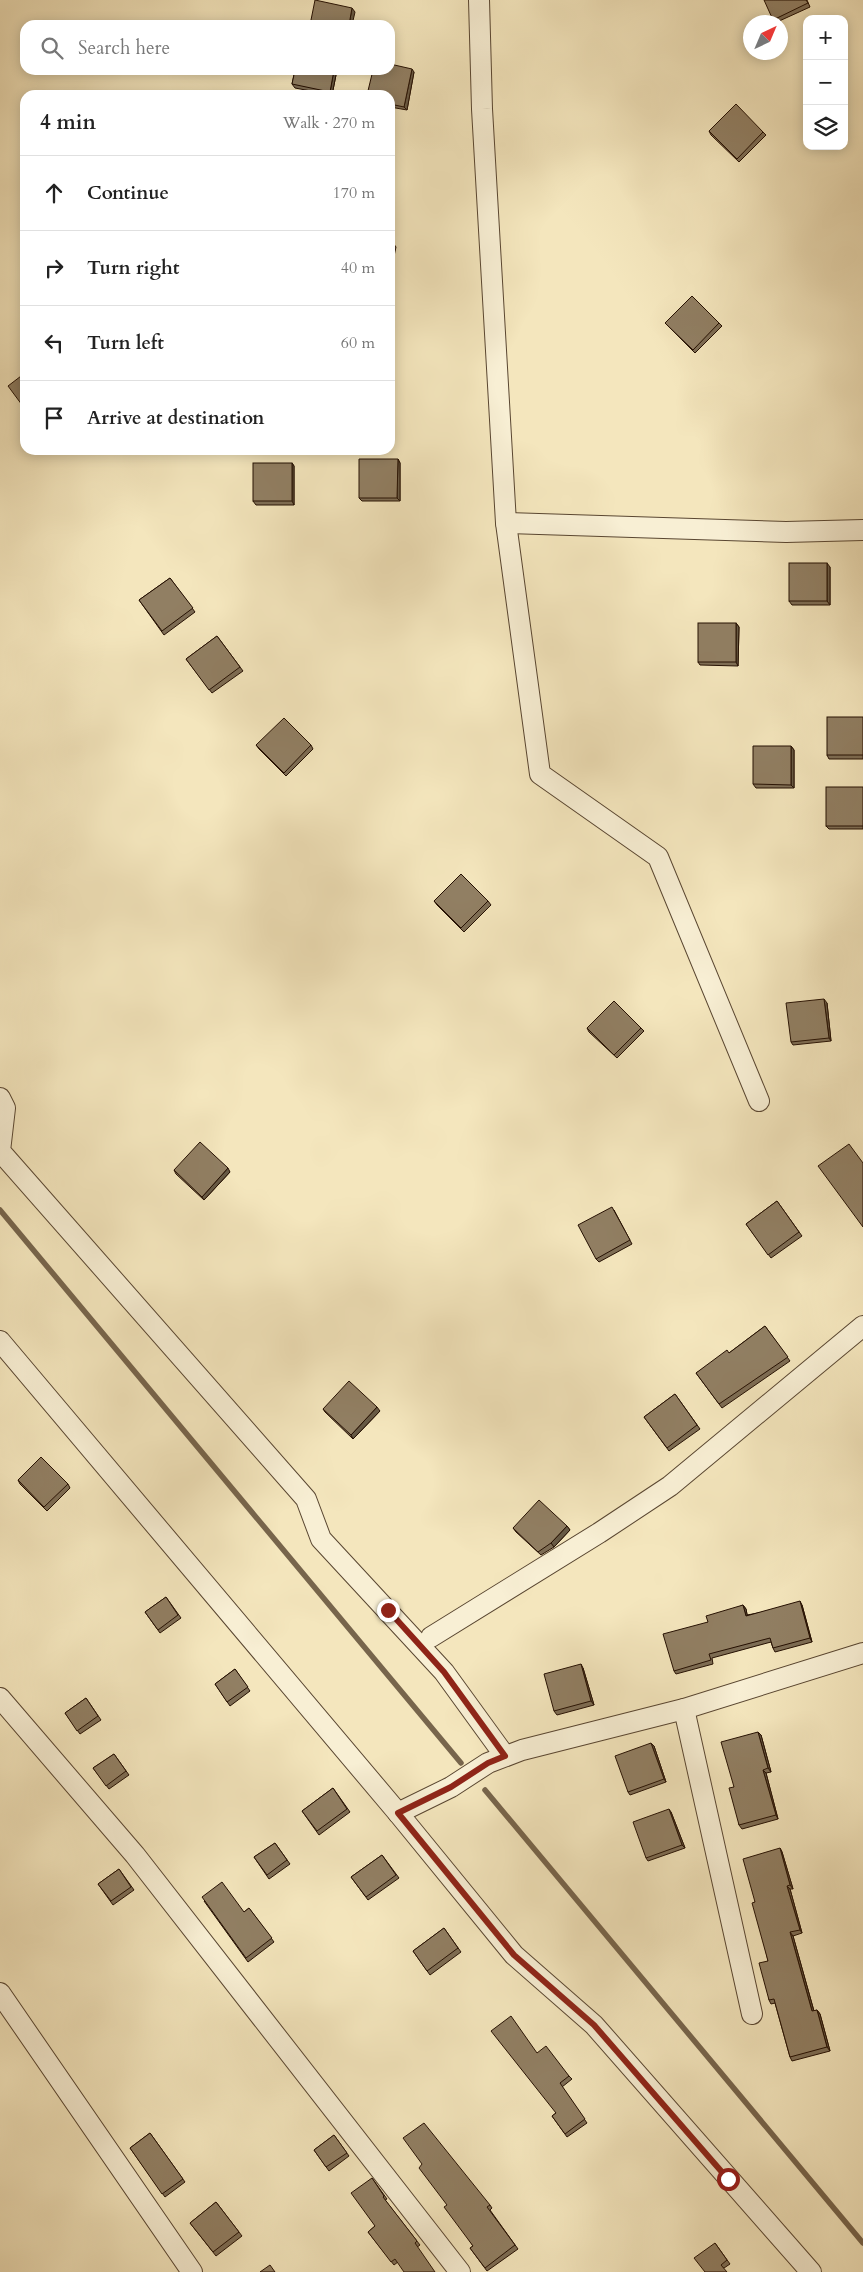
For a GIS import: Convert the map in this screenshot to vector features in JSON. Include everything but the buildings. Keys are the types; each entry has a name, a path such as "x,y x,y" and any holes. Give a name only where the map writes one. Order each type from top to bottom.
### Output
{"street":[{"path":"480,0 482,109 506,523 540,774 658,857 759,1101"},
{"path":"506,523 786,532 863,530"},
{"path":"0,1098 5,1108 0,1152 306,1499 321,1538 444,1672 505,1756"},
{"path":"431,1637 599,1533 670,1486 863,1326"},
{"path":"0,1341 398,1813 514,1955 594,2025 810,2272"},
{"path":"398,1813 451,1787 488,1763 522,1750 684,1709 863,1653"},
{"path":"0,1698 135,1855 460,2272"},
{"path":"684,1709 752,2014"},
{"path":"0,1993 192,2272"}],"waterway":[{"path":"0,1210 461,1763"},
{"path":"485,1790 863,2243"}],"route":[{"path":"388,1610 444,1672 505,1756 488,1763 451,1787 398,1813 514,1955 594,2025 728,2179"}]}
